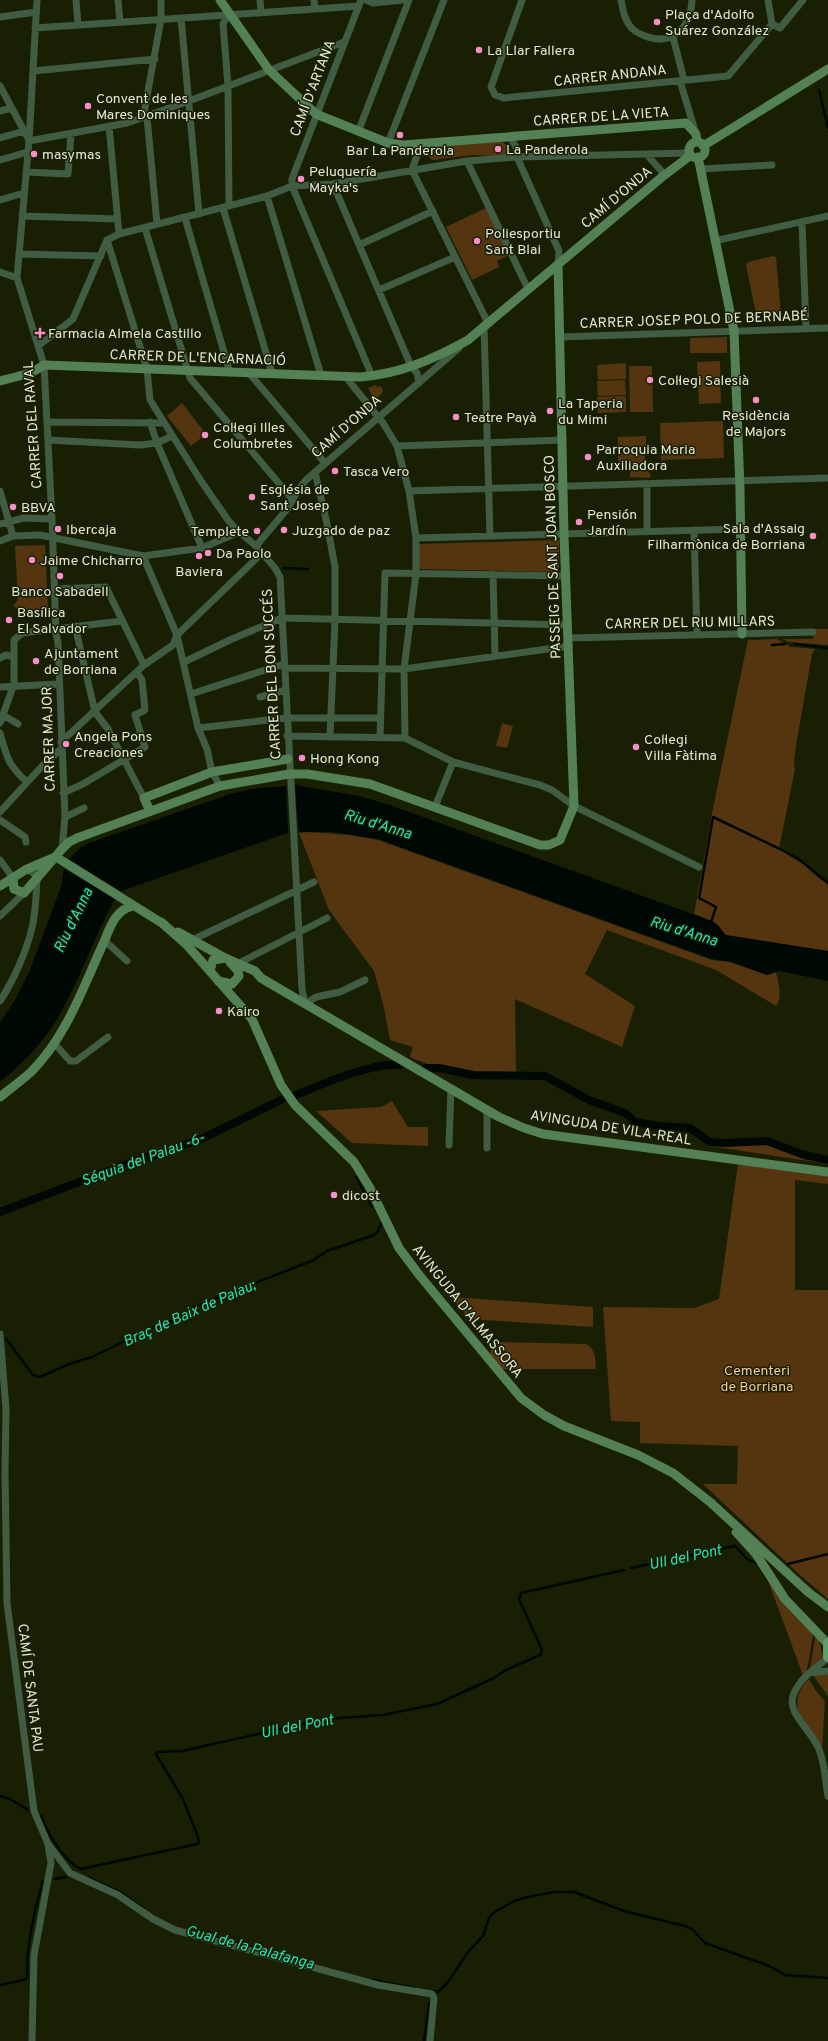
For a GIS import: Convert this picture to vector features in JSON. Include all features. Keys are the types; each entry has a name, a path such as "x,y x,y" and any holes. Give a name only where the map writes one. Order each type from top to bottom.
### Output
{"main road":[{"path":"828,1643 828,1657"}],"street":[{"name":"CARRER DEL RAVAL","path":"37,0 29,141 17,278 44,365 55,589"},
{"path":"76,0 78,25"},
{"path":"118,0 120,22"},
{"path":"157,224 146,115 144,113 155,59 161,19 161,0"},
{"name":"CARRER DE LA VIETA","path":"220,0 269,70 316,114 388,144 421,144 510,137 689,120"},
{"path":"260,0 261,12"},
{"path":"314,0 315,9"},
{"path":"366,0 373,3 403,0"},
{"path":"358,132 409,0"},
{"path":"388,144 444,0"},
{"name":"CARRER ANDANA","path":"522,0 493,76 491,87 495,95 504,98 728,76 772,24"},
{"path":"621,0 624,15 631,28 650,38 662,39 673,37 681,29 690,17 692,0"},
{"path":"768,0 772,24 780,28 803,0"},
{"path":"35,28 315,9 360,3"},
{"name":"CAMÍ D'ARTANA","path":"292,186 292,179 316,114 360,3"},
{"path":"0,17 36,12"},
{"path":"230,14 223,24 228,86 226,207 272,373"},
{"path":"181,18 199,214"},
{"path":"38,346 73,319 107,240 119,234 267,196 292,186 333,184 467,161 517,157 646,154 693,155 704,153 689,120 673,37"},
{"path":"0,86 29,141 127,123 344,42"},
{"path":"33,71 155,59"},
{"path":"742,634 734,331 700,169 690,146 828,69"},
{"path":"0,111 12,108"},
{"path":"109,126 119,234"},
{"path":"0,138 24,131"},
{"path":"26,172 68,174 71,134"},
{"path":"510,137 516,147 517,157 559,251 558,264"},
{"path":"421,144 412,170 455,257 486,325 490,536"},
{"path":"0,160 28,152"},
{"path":"646,154 665,174"},
{"name":"CAMÍ D'ONDA","path":"256,546 298,490 325,463 665,174 693,155"},
{"path":"467,161 528,289"},
{"path":"700,169 772,165"},
{"path":"333,184 410,366 417,373 419,383"},
{"path":"292,186 372,376"},
{"path":"0,200 24,193"},
{"path":"267,196 321,375"},
{"path":"359,245 433,211"},
{"path":"22,216 117,219"},
{"path":"714,241 828,216"},
{"path":"185,218 230,373"},
{"path":"802,222 806,328"},
{"path":"145,228 190,378 292,500"},
{"name":"CARRER DEL BON SUCCÉS","path":"107,240 147,370 150,400 208,490 239,532 256,546 275,568 280,577 288,759 294,833 298,933 302,989 306,1004"},
{"path":"559,251 574,251"},
{"path":"19,254 101,256"},
{"path":"379,290 455,257"},
{"name":"PASSEIG DE SANT JOAN BOSCO","path":"435,807 540,845 554,844 564,834 574,806 564,535 558,264"},
{"path":"0,272 17,278"},
{"name":"CARRER JOSEP POLO DE BERNABÉ","path":"560,337 828,328"},
{"name":"CAMÍ D'ONDA","path":"372,376 390,373 434,359 468,340"},
{"path":"0,380 31,373 44,365"},
{"name":"CARRER DE L'ENCARNACIÓ","path":"44,365 230,373 272,373 350,377 372,376"},
{"path":"249,373 325,463"},
{"path":"350,377 349,381 378,417 398,446 409,491 416,538 416,574 404,669 405,738"},
{"path":"47,422 163,422"},
{"path":"150,422 157,443 202,548"},
{"path":"48,440 140,445 157,443 172,436"},
{"path":"398,446 563,440"},
{"path":"315,472 335,567 335,620 330,738"},
{"path":"409,491 828,478"},
{"path":"647,484 647,532"},
{"path":"0,491 12,536"},
{"path":"0,524 24,518 52,519"},
{"path":"416,538 740,529"},
{"path":"694,530 697,635"},
{"path":"0,541 12,536 40,535 142,556 202,548 239,532"},
{"path":"0,812 61,745 144,665 173,645 177,635 262,553"},
{"path":"142,556 177,635 198,728 207,750 212,772 220,786"},
{"path":"380,738 385,573 566,576"},
{"path":"493,574 493,623 495,655"},
{"path":"55,589 106,587 144,665"},
{"name":"CARRER MAJOR","path":"55,589 64,817 62,849"},
{"path":"184,662 232,639 282,618 568,625"},
{"path":"0,723 11,687 14,684 14,640 22,633 122,621"},
{"path":"75,626 95,712 108,729 150,811"},
{"name":"CARRER DEL RIU MILLARS","path":"191,694 285,666 332,669 404,669 569,642 697,635 813,632"},
{"path":"0,658 6,655 14,657"},
{"path":"63,793 145,747 135,715 145,710 142,680 137,672"},
{"path":"0,687 58,684"},
{"path":"260,697 286,690"},
{"path":"3,715 18,724"},
{"path":"198,728 286,718 380,718"},
{"path":"0,734 3,754 13,770 27,782"},
{"path":"287,736 330,738 405,738 452,762 540,785 552,790 574,806 699,867"},
{"path":"144,798 212,772 288,759"},
{"path":"0,916 24,893 69,842 220,786 289,774 329,776 370,784 435,807 452,762"},
{"path":"64,817 84,808"},
{"path":"0,820 25,837 26,842"},
{"path":"56,857 161,922 189,942 296,889 314,882"},
{"path":"0,886 25,870 56,857"},
{"path":"0,860 13,878 14,889 24,893"},
{"path":"0,1001 6,992 26,948 32,928 36,879 35,874 31,871 25,870"},
{"path":"0,1097 31,1072 54,1043 73,1012 104,940 119,912 124,908 133,906"},
{"path":"240,963 327,918"},
{"path":"104,940 128,961"},
{"name":"AVINGUDA DE VILA-REAL","path":"189,942 240,963 255,971 261,978"},
{"name":"AVINGUDA D'ALMASSORA","path":"189,942 217,981 238,1002 252,1019 282,1084 295,1105 354,1162 370,1188 399,1248 467,1335 521,1398 544,1415 564,1426 638,1455 673,1473 710,1502 808,1592 828,1607"},
{"path":"210,971 213,960 226,958"},
{"name":"AVINGUDA DE VILA-REAL","path":"226,958 238,971 238,979"},
{"name":"AVINGUDA DE VILA-REAL","path":"217,981 230,984 248,975 261,978 487,1110 524,1128 543,1134 828,1172"},
{"path":"238,979 235,993 238,1002"},
{"path":"306,1004 316,997 340,992 365,980"},
{"path":"290,995 302,989"},
{"path":"54,1043 70,1061 76,1061 108,1037"},
{"path":"449,1145 451,1089"},
{"path":"487,1110 487,1148"},
{"name":"CAMÍ DE SANTA PAU","path":"0,1334 6,1409 5,1503 7,1603 34,1811 48,1844 51,1863 34,1955 32,2041"},
{"name":"AVINGUDA D'ALMASSORA","path":"710,1502 756,1554 785,1600 828,1643"},
{"path":"828,1657 809,1673 797,1687 793,1698 793,1707 799,1721 818,1748 828,1796"},
{"path":"809,1673 828,1671"},
{"path":"48,1844 70,1873 118,1895 153,1919 175,1930 378,1985 432,1994 434,1998 430,2041"}],"green space":[{"path":"502,142 510,147 509,153 506,156 473,155 432,160 426,153 431,146"},
{"name":"Poliesportiu Sant Blai","path":"486,208 509,255 497,261 499,267 472,280 446,227"},
{"path":"773,256 776,257 781,314 756,313 746,266 748,262"},
{"path":"727,337 727,353 690,353 690,338"},
{"path":"720,361 721,403 699,404 697,362"},
{"path":"626,363 626,379 598,380 597,365"},
{"path":"629,366 652,366 653,412 630,412"},
{"path":"625,380 626,395 598,396 597,381"},
{"path":"376,385 377,387 381,386 383,391 379,397 373,398 368,388"},
{"path":"626,396 626,412 598,413 597,397"},
{"path":"182,403 206,434 191,446 167,416"},
{"path":"723,421 724,458 661,460 660,423"},
{"path":"646,436 646,449 618,450 618,437"},
{"path":"645,452 645,465 618,466 618,453"},
{"path":"644,466 651,475 650,478 630,477 630,467"},
{"path":"559,540 559,572 417,569 418,544"},
{"path":"45,545 48,608 23,612 13,606 18,600 15,546"},
{"path":"814,629 828,629 828,645 789,642 782,639 813,639"},
{"path":"777,639 791,647 815,649 812,654 796,745 794,763 795,769 779,849 806,866 816,876 828,884 828,951 726,935 712,922 694,914 712,813 748,640"},
{"path":"502,723 513,726 507,748 496,746"},
{"path":"308,832 351,835 378,840 712,960 730,962 768,975 776,972 780,994 778,1003 776,1006 716,970 607,930 585,974 635,1006 622,1047 515,999 516,1075 462,1072 424,1063 410,1057 413,1047 390,1040 384,1008 374,971 329,910 299,833"},
{"path":"392,1101 408,1127 428,1127 428,1146 352,1143 316,1111 381,1107"},
{"path":"740,1141 767,1141 804,1155 828,1160 828,1164 709,1146 710,1142 723,1144"},
{"name":"Cementeri de Borriana","path":"738,1164 828,1176 828,1184 795,1180 795,1290 828,1290 828,1599 800,1575 703,1484 737,1484 738,1446 640,1443 640,1422 611,1421 603,1307 694,1308 719,1299"},
{"path":"451,1297 593,1307 593,1327 469,1319"},
{"path":"498,1342 586,1344 592,1349 596,1369 501,1369 490,1355 491,1350"},
{"path":"767,1578 814,1631 808,1667 804,1678"},
{"path":"816,1633 819,1638 823,1658 810,1668"},
{"path":"828,1672 828,1696 812,1674"},
{"path":"809,1679 816,1691 825,1701 822,1750 804,1724 797,1707 801,1689"}],"water":[{"name":"Riu d'Anna","path":"295,785 359,796 387,804 712,921 718,925 725,935 828,951 828,981 779,971 767,975 731,962 712,959 378,839 331,832 299,832"},
{"path":"286,786 288,833 121,891 69,859 80,848 89,843 230,794 252,789"},
{"name":"Riu d'Anna","path":"64,869 115,899 72,991 56,1021 30,1054 16,1069 0,1082 0,1022 14,1002 30,970 61,887"}],"waterway":[{"path":"819,90 828,128"},
{"path":"283,568 308,569"},
{"path":"772,645 785,644"},
{"path":"795,644 828,648"},
{"name":"Riu d'Anna","path":"708,923 711,922 716,907 699,898 713,817 800,860 828,883"},
{"name":"Séquia del Palau -6-","path":"296,1095 362,1070 389,1065 400,1065"},
{"name":"Séquia del Palau -6-","path":"426,1068 439,1068 473,1075 545,1076 589,1100 625,1113 636,1122 659,1126 690,1128 710,1142 723,1143 767,1141 804,1155 828,1160"},
{"name":"Séquia del Palau -6-","path":"0,1212 132,1162 199,1140 283,1099"},
{"path":"356,1177 372,1207"},
{"name":"Braç de Baix de Palau;","path":"6,1339 33,1375 40,1377 69,1364 92,1357 158,1325 170,1322 194,1307 314,1260 327,1251 374,1235 378,1231 381,1224"},
{"name":"Ull del Pont","path":"631,1568 735,1546 748,1560 757,1563"},
{"name":"Ull del Pont","path":"788,1564 828,1554"},
{"name":"Ull del Pont","path":"41,1816 47,1830 62,1853 68,1860 81,1869 197,1844 199,1842 198,1837 183,1799 156,1754 158,1752 182,1751 325,1719 383,1715 437,1704 540,1655 542,1650 519,1599 521,1593 624,1570"},
{"name":"Ull del Pont","path":"0,1796 10,1799 28,1810"},
{"name":"Gual de la Palafanga","path":"55,1879 66,1877"},
{"name":"Gual de la Palafanga","path":"89,1878 120,1892 144,1909"},
{"name":"Gual de la Palafanga","path":"0,1985 27,1979 29,1941 43,1881"},
{"path":"432,1991 438,1992 448,1982 468,1952 483,1936 489,1918 493,1913 514,1901 554,1892 574,1892 624,1911 685,1926 692,1929 705,1943 769,1966 785,1975 828,1978"},
{"name":"Gual de la Palafanga","path":"213,1937 266,1951"},
{"name":"Gual de la Palafanga","path":"373,1980 415,1988"},
{"path":"424,2041 429,2003"}],"place":[{"name":"Plaça d'Adolfo Suárez González","path":"657,22"},
{"name":"La Llar Fallera","path":"479,50"},
{"name":"Convent de les Mares Dominiques","path":"88,106"},
{"name":"Bar La Panderola","path":"400,135"},
{"name":"La Panderola","path":"498,149"},
{"name":"masymas","path":"34,154"},
{"name":"Peluquería Mayka's","path":"301,179"},
{"name":"Poliesportiu Sant Blai","path":"477,241"},
{"name":"Farmacia Almela Castillo","path":"40,333"},
{"name":"Col·legi Salesià","path":"650,380"},
{"name":"Residència de Majors","path":"756,400"},
{"name":"La Taperia du Mimi","path":"550,411"},
{"name":"Teatre Payà","path":"456,417"},
{"name":"Col·legi Illes Columbretes","path":"205,435"},
{"name":"Parroquia Maria Auxiliadora","path":"588,457"},
{"name":"Tasca Vero","path":"335,471"},
{"name":"Església de Sant Josep","path":"252,497"},
{"name":"BBVA","path":"13,507"},
{"name":"Pensión Jardín","path":"579,522"},
{"name":"Ibercaja","path":"58,529"},
{"name":"Juzgado de paz","path":"284,530"},
{"name":"Templete","path":"257,531"},
{"name":"Sala d'Assaig Filharmònica de Borriana","path":"813,536"},
{"name":"Da Paolo","path":"208,553"},
{"name":"Baviera","path":"199,556"},
{"name":"Jaime Chicharro","path":"32,560"},
{"name":"Banco Sabadell","path":"60,576"},
{"name":"Basílica El Salvador","path":"9,620"},
{"name":"Ajuntament de Borriana","path":"36,661"},
{"name":"Angela Pons Creaciones","path":"66,744"},
{"name":"Col·legi Villa Fàtima","path":"636,747"},
{"name":"Hong Kong","path":"302,758"},
{"name":"Kairo","path":"219,1011"},
{"name":"dicost","path":"334,1195"}]}
